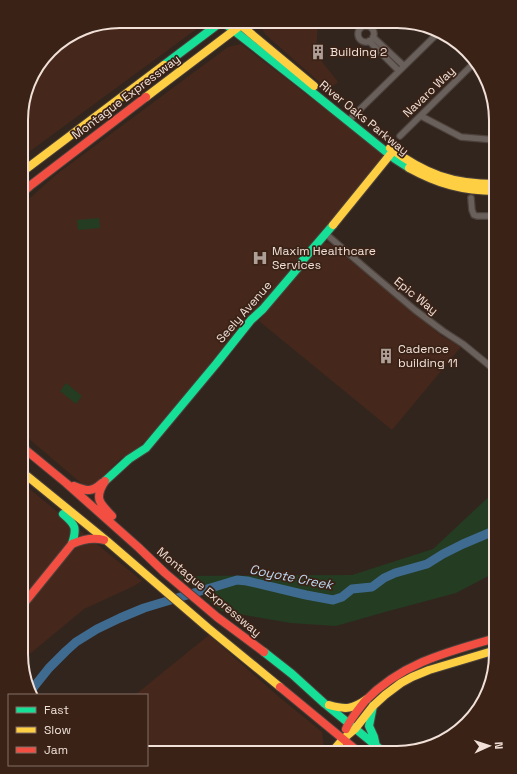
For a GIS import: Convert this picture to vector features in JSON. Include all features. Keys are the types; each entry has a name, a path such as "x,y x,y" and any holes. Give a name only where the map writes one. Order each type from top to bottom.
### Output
{"main road":[{"name":"Montague Expressway","path":"28,168 214,28"},
{"name":"River Oaks Parkway","path":"230,28 323,101 328,102 350,119"},
{"name":"Montague Expressway","path":"28,188 235,28"},
{"name":"River Oaks Parkway","path":"247,28 350,119 392,153 436,175 463,182 489,184"},
{"path":"284,70 291,72 312,88 316,88"},
{"name":"River Oaks Parkway","path":"392,153 395,160 414,172 441,183 466,190 489,191"},
{"name":"Seely Avenue","path":"66,483 85,491 90,491 98,487 129,459 146,448 251,320 264,309 392,153"},
{"name":"Montague Expressway","path":"28,452 66,483 138,547 168,576 217,617 292,674 325,704 376,746"},
{"path":"28,477 107,541 204,625 352,746"},
{"path":"105,481 99,493 99,501 127,531 138,547"},
{"path":"28,598 72,544 76,534 76,528 72,522 52,505 38,486"},
{"path":"72,544 92,537 107,541"},
{"path":"343,739 348,723 367,699 378,688 396,675 425,660 489,640"},
{"path":"337,746 355,729 373,706 401,683 431,669 489,652"},
{"path":"325,704 348,709 358,706 367,699"},
{"path":"373,706 370,726 376,746"}],"street":[{"path":"362,28 359,33 361,39 364,41 371,39"},
{"path":"371,39 373,31 372,28"},
{"path":"350,119 435,36"},
{"path":"371,39 404,66"},
{"path":"371,39 399,71"},
{"name":"Navaro Way","path":"400,136 471,66"},
{"path":"421,116 461,136 489,139"},
{"path":"471,198 472,210 474,214 477,216 489,216"},
{"name":"Epic Way","path":"326,234 415,310 463,344 489,365"}],"shaded area":[{"path":"114,28 198,28 28,153 28,120 31,96 38,79 47,64 59,51 74,40 91,33"},
{"path":"263,28 318,28 316,54 338,82 328,90 265,34"},
{"path":"241,44 385,155 265,301 251,315 146,440 136,449 120,459 97,483 88,489 28,438 28,200 57,174 228,47"},
{"path":"324,243 329,243 442,336 461,347 392,430 259,321"},
{"path":"28,488 142,581 84,609 28,655"},
{"path":"209,635 279,697 322,732 324,746 148,746 148,694 136,694"}],"green space":[{"path":"99,218 100,228 78,230 77,220"},
{"path":"66,383 82,396 76,404 60,391"},
{"path":"489,497 489,576 456,593 336,626 291,623 221,611 190,584 178,576 352,575 433,549"},
{"path":"489,646 460,658 437,665 383,692 405,676 425,666"}],"waterway":[{"name":"Coyote Creek","path":"34,687 49,668 76,642 97,629 144,608 237,580 333,600 342,597 352,589 372,587 384,578 395,573 427,564 443,554 489,533"}],"traffic: fast":[{"path":"164,65 213,28"},
{"path":"231,28 395,159 409,168"},
{"path":"105,481 129,459 146,448 251,320 263,309 333,225"},
{"path":"63,514 71,521 75,530 72,544"},
{"path":"264,652 376,746"},
{"path":"373,706 369,726 376,746"}],"traffic: slow":[{"path":"146,97 237,28"},
{"path":"244,28 314,86"},
{"path":"28,167 164,65"},
{"path":"390,148 415,165 440,176 466,182 489,184"},
{"path":"333,225 393,151"},
{"path":"409,168 451,186 489,191"},
{"path":"28,477 107,541 208,628 280,687"},
{"path":"337,746 355,729 373,706 401,683 429,670 489,652"},
{"path":"329,705 340,708 349,708 358,705 367,699"}],"traffic: jam":[{"path":"28,188 146,97"},
{"path":"28,452 66,483 165,573 217,617 264,652"},
{"path":"105,481 99,496 101,504 112,516"},
{"path":"74,486 92,490 102,483"},
{"path":"72,544 88,539 104,540"},
{"path":"28,598 72,544"},
{"path":"346,729 352,718 365,701 394,677 426,660 489,640"},
{"path":"280,687 352,746"}],"place":[{"name":"Building 2","path":"318,52"},
{"name":"Maxim Healthcare Services","path":"260,258"},
{"name":"Cadence building 11","path":"386,356"}]}
